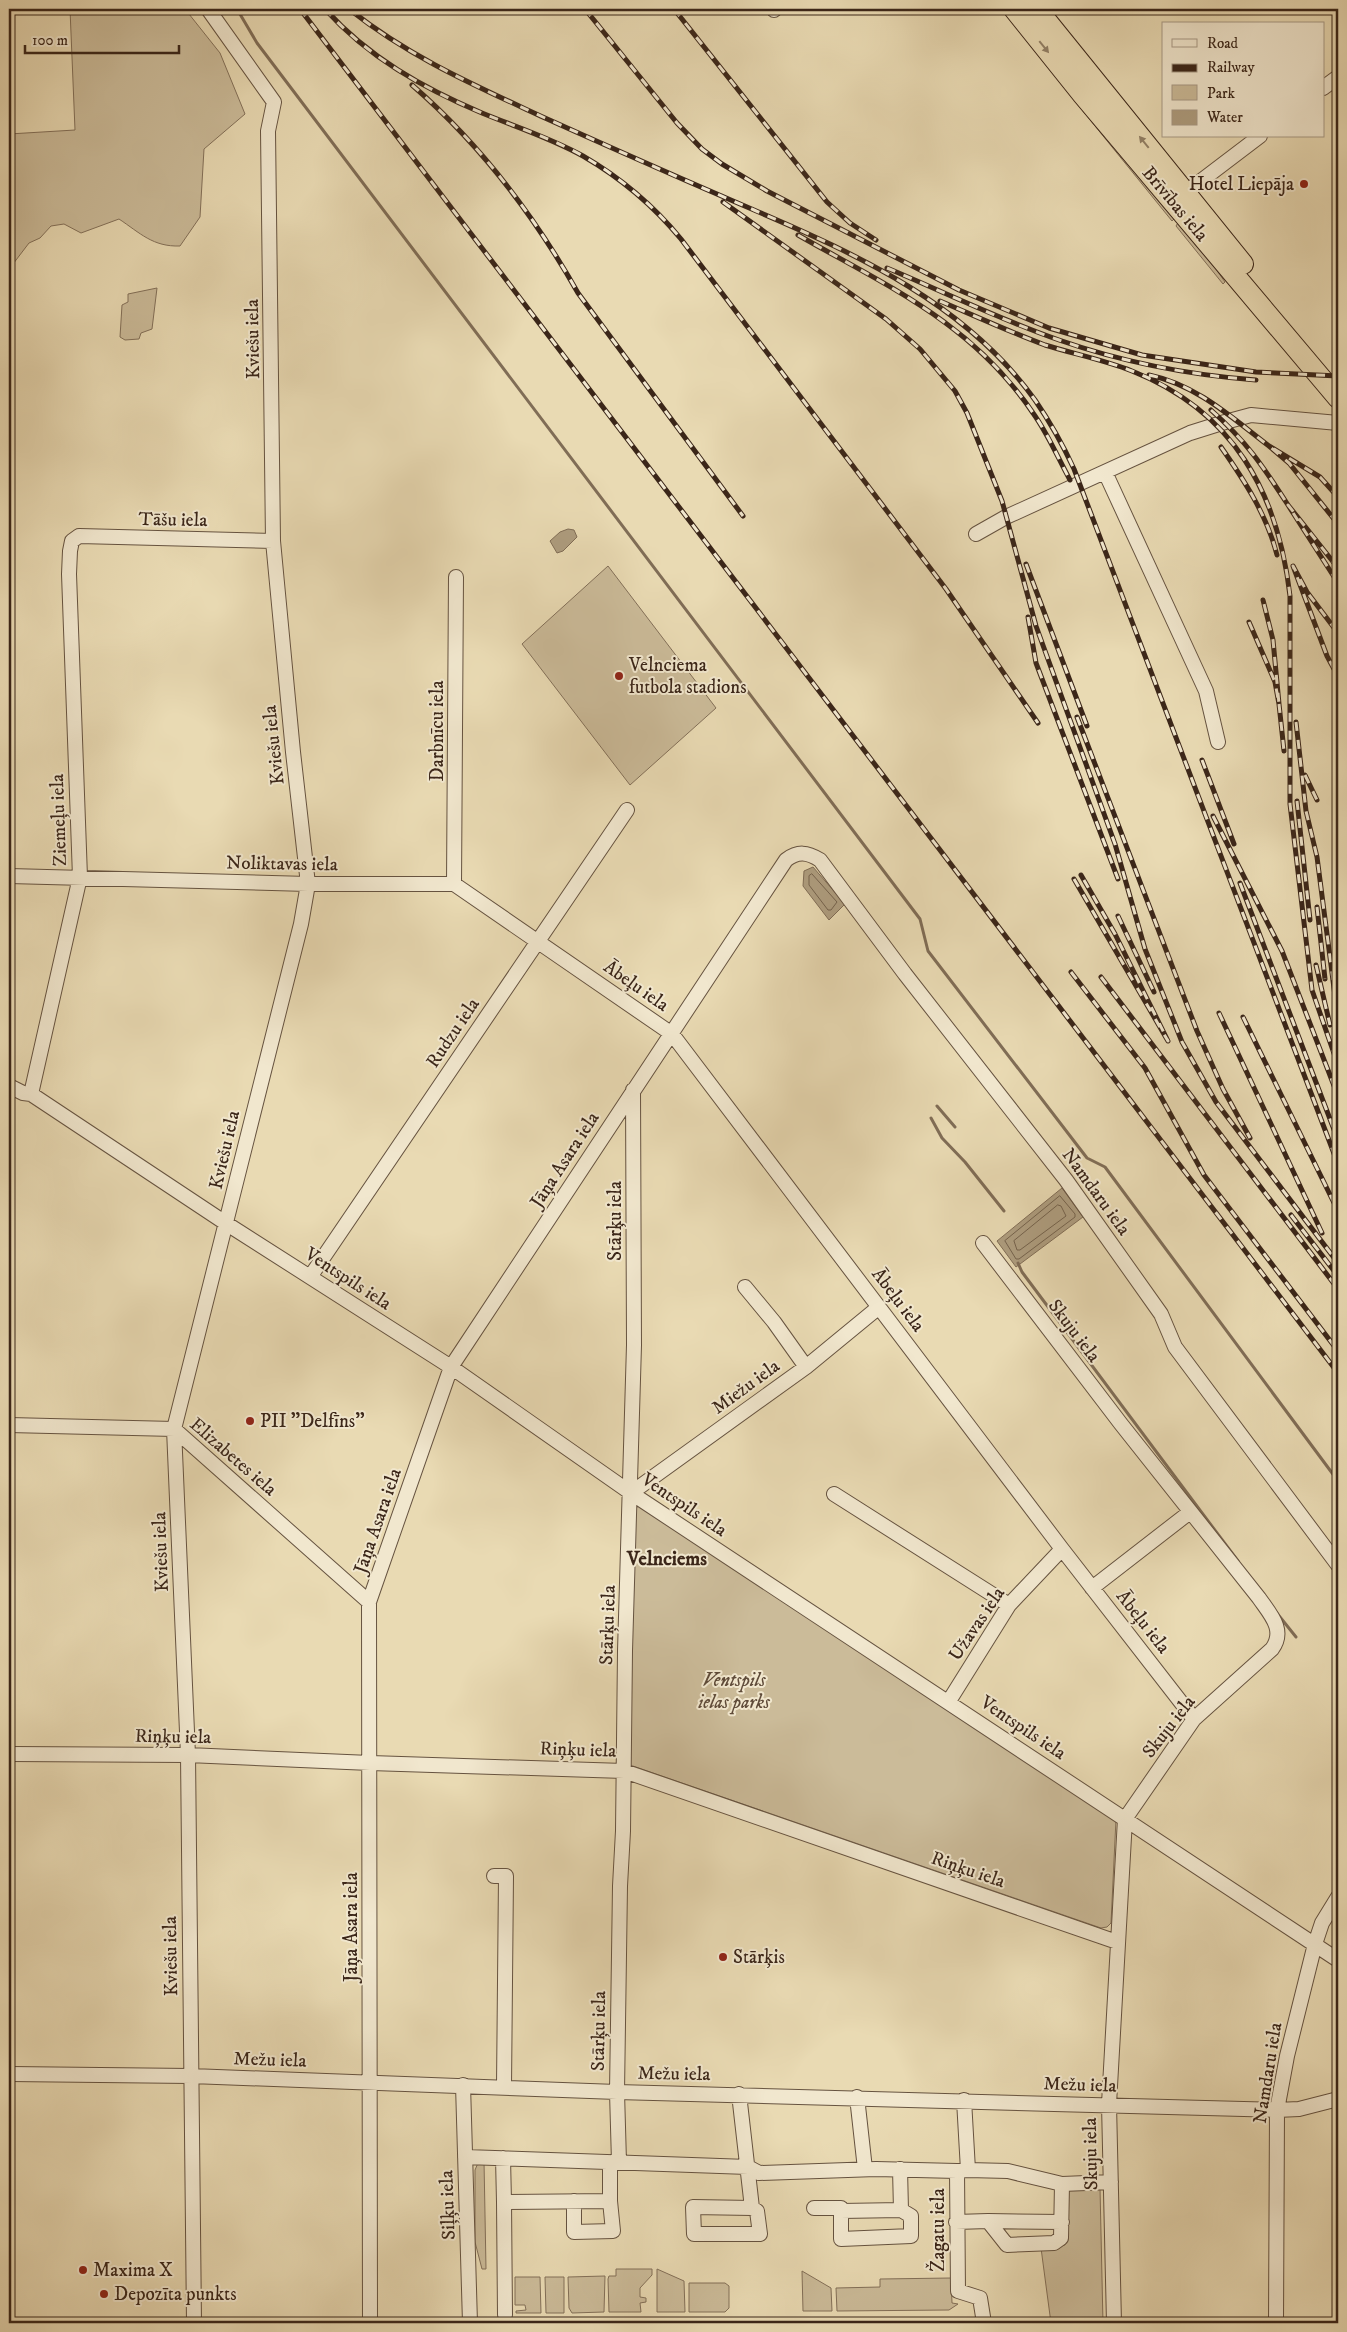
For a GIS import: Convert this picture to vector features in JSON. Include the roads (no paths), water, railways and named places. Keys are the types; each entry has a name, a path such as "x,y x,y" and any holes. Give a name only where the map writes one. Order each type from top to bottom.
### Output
{"highway":[{"name":"Brīvības iela","path":"1014,9 1082,94 1338,398"},
{"name":"Brīvības iela","path":"1037,9 1338,382"}],"street":[{"name":"Kviešu iela","path":"194,2323 188,1755 174,1429 301,924 308,884 293,752 273,541 268,131 274,102 208,9"},
{"path":"1324,87 1338,77"},
{"path":"1185,193 1257,138"},
{"path":"976,534 1006,517 1190,433 1250,415 1338,423"},
{"path":"1105,472 1206,691 1218,742"},
{"name":"Tāšu iela","path":"72,540 79,536 273,541"},
{"name":"Ziemeļu iela","path":"31,1094 80,877 69,574 72,540"},
{"name":"Darbnīcu iela","path":"454,884 456,577"},
{"name":"Rudzu iela","path":"310,1277 627,810"},
{"name":"Jāņa Asara iela","path":"370,2323 369,1602 451,1368 786,860 794,854 808,852"},
{"name":"Namdaru iela","path":"808,852 820,860 905,974 1066,1180 1161,1314 1175,1347 1338,1565"},
{"name":"Noliktavas iela","path":"9,876 308,884 454,884"},
{"path":"454,884 537,940"},
{"name":"Ābeļu iela","path":"537,940 672,1034 1062,1549 1194,1719"},
{"name":"Ventspils iela","path":"9,1086 23,1093 31,1094 227,1224 451,1368 631,1492 1338,1960"},
{"name":"Stārķu iela","path":"574,2201 574,2232 613,2231 610,2201 617,2092 625,1661 634,1345 633,1090"},
{"name":"Skuju iela","path":"983,1243 1190,1512 1259,1598 1277,1625 1277,1642 1272,1649 1194,1719 1125,1819 1109,2104 1114,2323"},
{"path":"745,1287 764,1309 806,1368"},
{"name":"Miežu iela","path":"631,1492 806,1368 879,1307"},
{"name":"Elizabetes iela","path":"9,1425 174,1429 369,1602"},
{"path":"834,1494 1009,1605"},
{"path":"1092,1588 1190,1512"},
{"name":"Užavas iela","path":"949,1702 1009,1605 1062,1549"},
{"name":"Riņķu iela","path":"9,1754 188,1755 624,1771 1117,1942"},
{"path":"494,1876 506,1876 504,2087"},
{"name":"Namdaru iela","path":"1276,2323 1277,2110 1286,2056 1315,1944 1322,1923 1338,1897"},
{"name":"Mežu iela","path":"9,2074 191,2076 617,2092 856,2097 1277,2110 1299,2109 1338,2099"},
{"name":"Siļķu iela","path":"463,2085 470,2323"},
{"path":"739,2094 752,2208"},
{"path":"856,2097 865,2169"},
{"name":"Žagatu iela","path":"964,2100 962,2171 956,2222 958,2291 980,2298 984,2323"},
{"path":"465,2157 748,2167 758,2173 865,2169 1008,2171 1062,2184 1111,2182"},
{"path":"503,2158 504,2315"},
{"path":"900,2169 901,2210"},
{"path":"988,2221 1008,2245 1054,2243 1061,2238 1062,2184"},
{"path":"504,2202 610,2201"},
{"path":"693,2207 752,2208 757,2211 760,2234 694,2234 693,2207"},
{"path":"814,2208 841,2208 841,2211 841,2239 911,2236 911,2216 901,2210 841,2211"},
{"path":"956,2222 1062,2222"}],"water":[{"path":"568,529 574,530 577,537 563,551 557,553 550,541 560,532"},
{"path":"813,867 845,904 829,920 803,886 804,871"},
{"path":"1062,1188 1083,1217 1016,1267 997,1241"}],"waterway":[{"path":"237,9 257,43 920,919 928,951 1087,1158 1105,1167 1338,1481"},
{"path":"937,1106 955,1127"},
{"path":"931,1118 942,1138 965,1162 1004,1211"},
{"path":"1018,1263 1022,1272 1238,1561"},
{"path":"1276,1612 1296,1637"}],"railway":[{"path":"300,9 1338,1373"},
{"path":"325,9 359,42 397,70 460,103 546,138 583,156 623,183 659,215 681,239 946,589 1038,723"},
{"path":"349,9 396,42 468,82 833,245 871,265 908,286 944,310 1008,366 1041,408 1074,469 1338,1164"},
{"path":"585,9 677,123 702,149 722,164 767,191 959,290 1049,328 1142,355 1256,372 1338,376"},
{"path":"674,9 827,202 850,223 876,240"},
{"path":"412,85 483,156 524,208 578,293 743,516"},
{"path":"723,202 886,319 920,349 955,391 967,413 1002,501 1036,626 1115,844 1145,949 1182,1042 1216,1102 1338,1263"},
{"path":"798,235 896,290 927,310 956,331 983,355 1009,382 1033,413 1070,480"},
{"path":"887,268 1016,324 1083,348 1131,361 1181,371 1256,380"},
{"path":"940,301 1045,345 1121,367 1167,388 1198,408 1223,432 1244,460 1261,490 1274,523 1284,558 1290,596 1290,804 1312,990 1338,1065"},
{"path":"1149,375 1183,386 1198,394 1227,413 1269,446"},
{"path":"1211,410 1253,454 1288,505"},
{"path":"1338,497 1320,477 1269,446 1289,463 1338,524"},
{"path":"1221,447 1261,512 1277,555"},
{"path":"1338,568 1288,505 1338,583"},
{"path":"1026,564 1087,726"},
{"path":"1334,669 1327,656 1293,566 1307,592 1338,633"},
{"path":"1249,622 1275,682 1279,704 1273,640 1263,600"},
{"path":"1028,617 1036,663 1118,879"},
{"path":"1279,704 1284,751"},
{"path":"1077,717 1197,1031 1223,1089 1250,1138"},
{"path":"1296,722 1306,811 1317,857 1338,1019"},
{"path":"1202,760 1234,844"},
{"path":"1305,775 1317,800"},
{"path":"1297,801 1310,920"},
{"path":"1213,816 1282,951 1338,1096"},
{"path":"1074,879 1168,1041 1115,934 1081,875"},
{"path":"1240,883 1338,1140"},
{"path":"1317,907 1325,979"},
{"path":"1118,916 1154,992"},
{"path":"1316,965 1330,1025"},
{"path":"1071,972 1145,1068 1204,1175 1338,1351"},
{"path":"1101,977 1338,1289"},
{"path":"1219,1013 1322,1233"},
{"path":"1243,1017 1338,1211"},
{"path":"1291,1215 1338,1276"}],"place":[{"name":"Hotel Liepāja","path":"1304,184"},
{"name":"Velnciema futbola stadions","path":"619,676"},
{"name":"PII \"Delfīns\"","path":"250,1421"},
{"name":"Stārķis","path":"723,1957"},
{"name":"Maxima X","path":"83,2270"},
{"name":"Depozīta punkts","path":"104,2294"}],"district":[{"name":"Velnciems","path":"667,1559"}],"park label":[{"name":"Ventspils ielas parks","path":"734,1691"}]}
